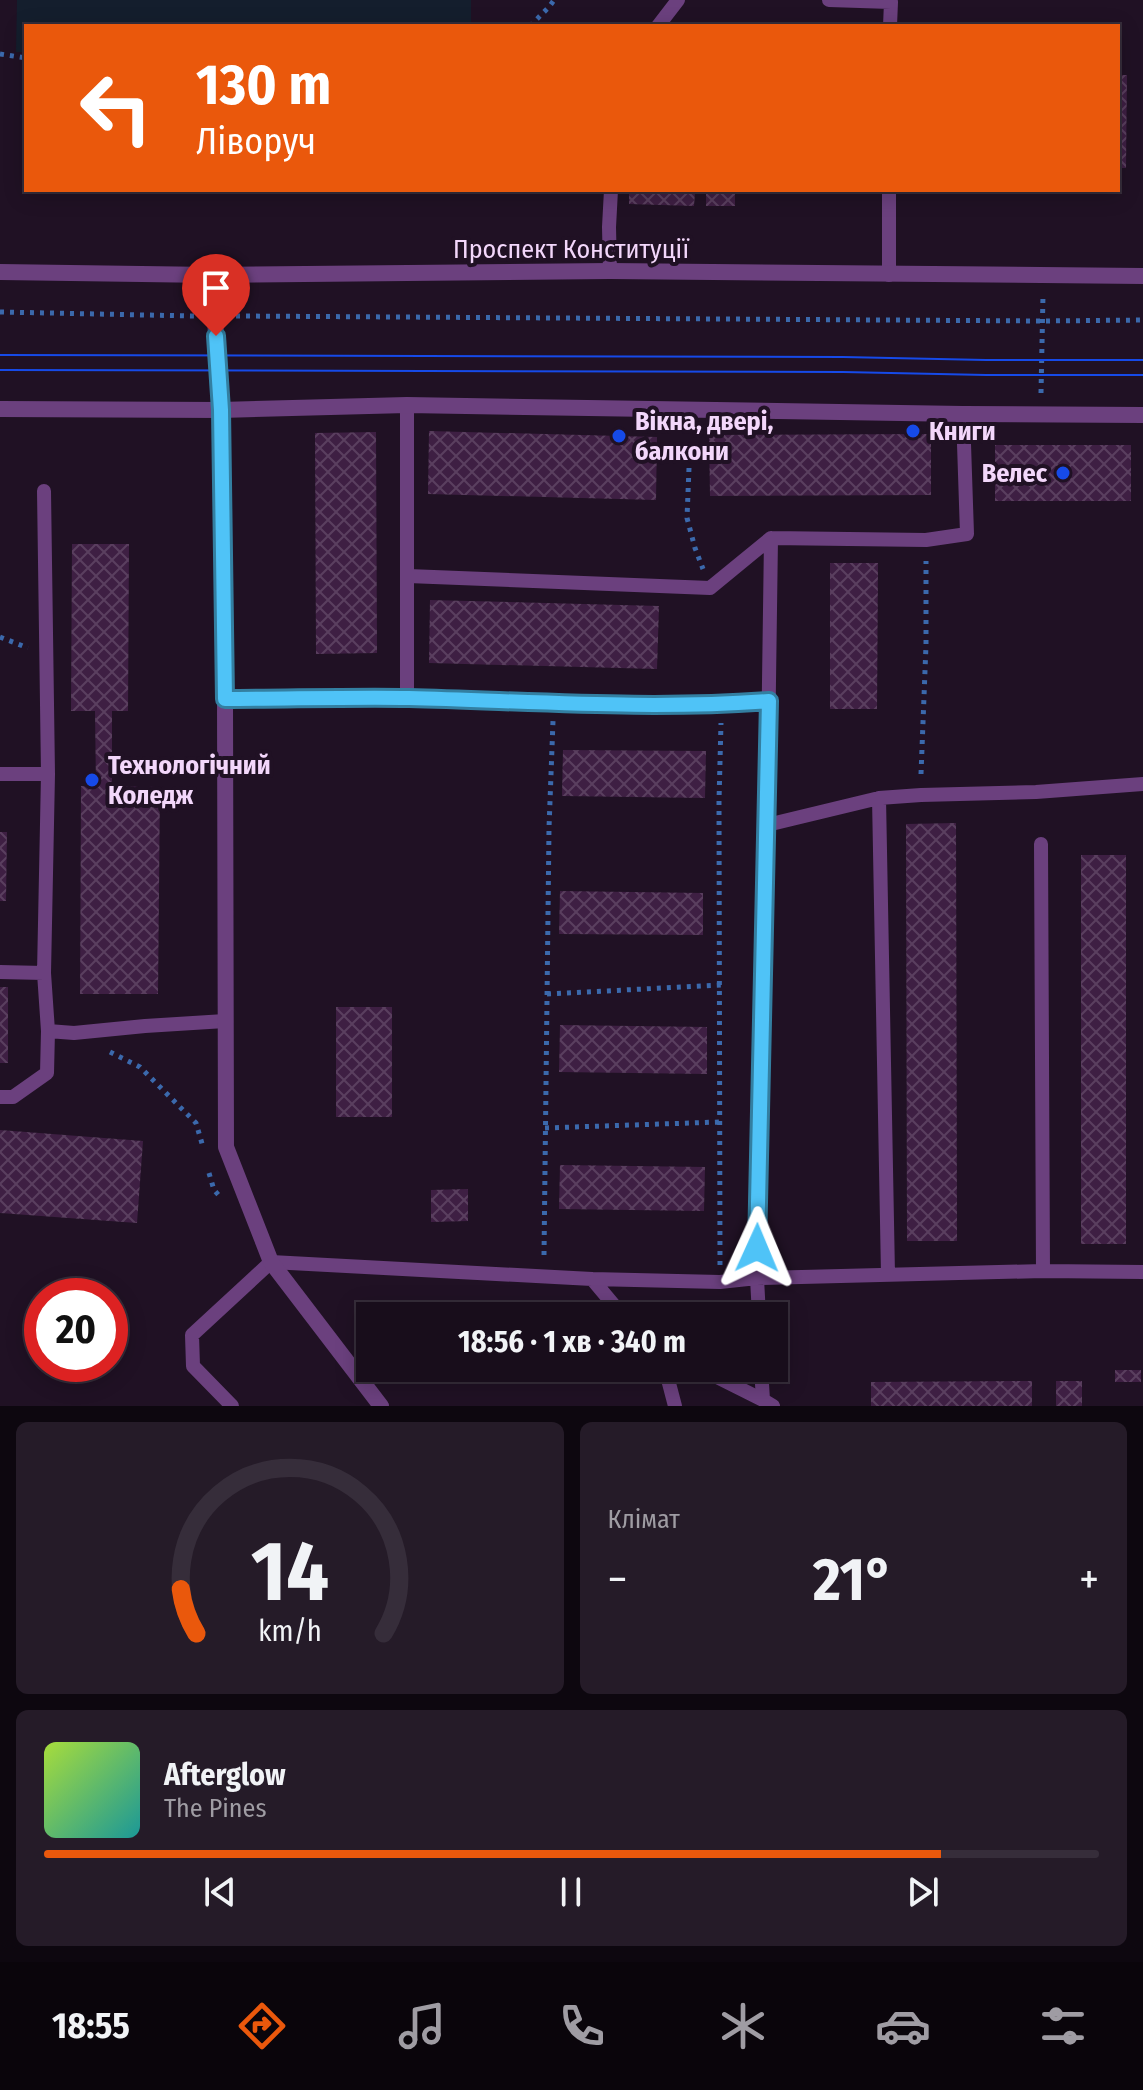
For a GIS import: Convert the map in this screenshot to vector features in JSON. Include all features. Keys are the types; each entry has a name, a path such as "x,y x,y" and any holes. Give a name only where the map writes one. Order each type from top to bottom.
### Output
{"street":[{"name":"Проспект Конституції","path":"0,272 212,275 610,271 1143,276"},
{"path":"212,275 221,410 226,1147 271,1262 381,1406"},
{"path":"0,409 221,410 407,405 1143,415"}],"lane":[{"path":"660,24 678,0"},
{"path":"829,0 891,2 890,24"},
{"path":"610,271 611,192"},
{"path":"889,192 889,275"},
{"path":"407,405 407,698"},
{"path":"408,576 710,588 771,538 926,540 967,534 963,414"},
{"path":"0,1097 13,1097 47,1073 44,973 48,774 44,491"},
{"path":"758,1302 771,538"},
{"path":"225,699 407,698 554,704 721,705 769,701"},
{"path":"0,774 48,774"},
{"path":"767,825 879,798 1143,784"},
{"path":"879,798 888,1274"},
{"path":"1041,844 1043,1271"},
{"path":"0,972 44,973"},
{"path":"48,1031 74,1033 225,1021"},
{"path":"232,1406 193,1366 192,1335 271,1262 592,1279 720,1282 888,1274 1143,1272"},
{"path":"592,1279 611,1302"},
{"path":"669,1382 675,1406"},
{"path":"727,1382 768,1403"},
{"path":"764,1382 768,1403"}],"path":[{"path":"532,24 554,0"},
{"path":"0,54 24,58"},
{"path":"1039,413 1044,276"},
{"path":"0,312 214,316 1143,320"},
{"path":"689,468 687,518 710,588"},
{"path":"921,795 926,540"},
{"path":"543,1276 550,776 554,704"},
{"path":"720,1282 721,705"},
{"path":"547,994 721,985"},
{"path":"74,1033 140,1067 196,1123 203,1150"},
{"path":"545,1128 719,1122"},
{"path":"207,1163 214,1190 224,1202"}],"shaded area":[{"path":"17,0 471,0 471,24 24,24 24,52 16,52"}],"building":[{"path":"1120,75 1127,75 1126,168 1120,168"},
{"path":"629,192 695,193 694,206 629,204"},
{"path":"735,192 735,206 706,206 706,193"},
{"path":"429,431 657,437 656,500 428,494"},
{"path":"376,432 377,653 316,654 315,433"},
{"path":"931,434 931,495 710,496 709,435"},
{"name":"Велес","path":"995,445 1131,445 1131,501 995,501"},
{"path":"72,544 129,544 128,711 112,711 112,786 160,787 158,994 80,994 81,786 96,787 95,711 71,711"},
{"path":"830,563 878,563 877,709 830,709"},
{"path":"430,600 659,606 657,669 429,663"},
{"path":"563,750 706,751 705,798 562,796"},
{"path":"956,823 957,1241 907,1241 906,824"},
{"path":"0,832 7,832 6,901 0,901"},
{"path":"1081,855 1126,855 1126,1244 1081,1244"},
{"path":"560,891 703,893 703,935 559,934"},
{"path":"0,987 8,987 8,1063 0,1063"},
{"path":"336,1007 392,1007 392,1117 336,1117"},
{"path":"560,1025 707,1027 707,1074 559,1072"},
{"path":"0,1130 143,1141 137,1223 0,1213"},
{"path":"560,1165 705,1167 704,1211 559,1209"},
{"path":"468,1189 468,1221 431,1222 431,1190"},
{"path":"1115,1370 1141,1370 1141,1382 1115,1382"},
{"path":"1032,1381 1032,1406 871,1406 871,1382"},
{"path":"1056,1381 1082,1381 1082,1406 1056,1406"}],"tram line":[{"path":"0,355 1143,360"},
{"path":"0,370 1143,375"}],"place":[{"name":"Книги","path":"913,431"},
{"name":"Вікна, двері, балкони","path":"619,436"},
{"name":"Велес","path":"1063,473"},
{"name":"Технологічний Коледж","path":"92,780"}],"route":[{"path":"216,336 221,410 225,699 407,698 554,704 721,705 769,701 757,1248"}]}
